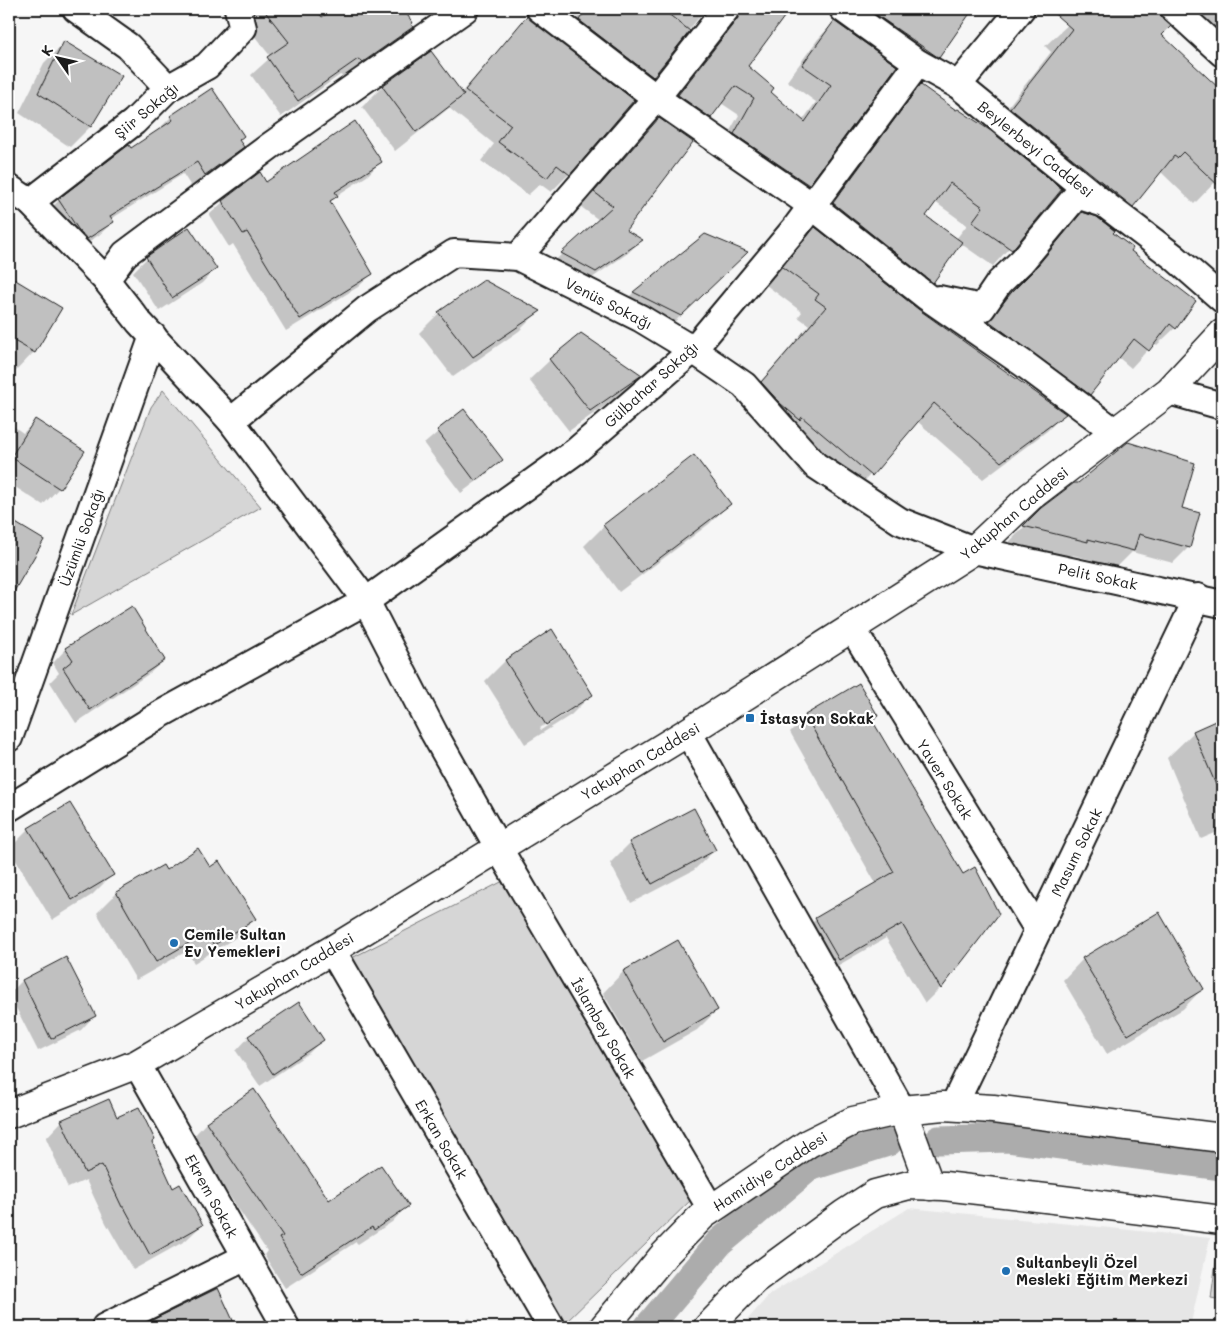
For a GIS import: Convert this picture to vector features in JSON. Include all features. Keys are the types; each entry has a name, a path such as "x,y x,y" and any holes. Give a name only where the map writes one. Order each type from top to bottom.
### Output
{"street":[{"path":"76,9 128,46 168,88"},
{"name":"Şiir Sokağı","path":"30,202 134,122 168,88 207,66 243,28 238,9"},
{"path":"540,9 656,98 811,205 927,297 1024,364 1114,431"},
{"path":"518,257 656,98 726,9"},
{"name":"Beylerbeyi Caddesi","path":"843,9 918,63 958,85 1103,203 1174,257 1222,299"},
{"path":"958,85 1021,9"},
{"path":"1174,9 1222,53"},
{"path":"106,280 133,248 454,11"},
{"name":"Gülbahar Sokağı","path":"9,808 161,714 366,601 576,451 692,350 796,228 811,205 918,63"},
{"name":"İslambey Sokak","path":"9,188 30,202 106,280 139,322 231,421 366,601 434,733 498,847 711,1209"},
{"path":"927,297 982,308 999,283 1022,261 1077,195 1103,203"},
{"name":"Venüs Sokağı","path":"231,421 368,309 454,253 518,257 640,318 744,385 815,465 900,522 974,550"},
{"name":"Yakuphan Caddesi","path":"9,1114 138,1064 332,950 688,732 974,550 1031,496 1169,391 1222,334"},
{"name":"Üzümlü Sokağı","path":"9,738 153,336"},
{"path":"1169,391 1222,406"},
{"name":"Pelit Sokak","path":"974,550 1210,601"},
{"name":"Masum Sokak","path":"953,1106 1038,930 1210,601"},
{"name":"Yaver Sokak","path":"852,628 1038,930"},
{"path":"688,732 902,1110 930,1186"},
{"name":"Erkan Sokak","path":"332,950 551,1327"},
{"name":"Ekrem Sokak","path":"138,1064 286,1327"},
{"name":"Hamidiye Caddesi","path":"604,1327 664,1254 711,1209 809,1143 853,1121 902,1110 953,1106 993,1109 1222,1138"},
{"path":"708,1327 754,1280 859,1204 875,1194 909,1185 1222,1220"},
{"path":"105,1327 246,1257"}],"shaded area":[{"path":"163,390 261,507 71,615 151,407"},
{"path":"511,877 696,1195 561,1327 340,964"},
{"name":"Sultanbeyli Özel Mesleki Eğitim Merkezi","path":"909,1208 1210,1238 1190,1327 741,1327 770,1294"},
{"path":"1219,1240 1222,1240 1222,1300 1211,1298"}],"building":[{"path":"263,9 315,9 322,17 334,9 403,9 413,23 411,24 413,27 363,62 358,59 298,101 267,57 289,42"},
{"path":"587,9 662,9 690,31 653,77 579,20"},
{"path":"741,9 790,9 748,66 774,88 771,92 805,122 831,85 802,65 834,21 897,66 809,185 734,134 754,98 735,86 711,118 678,95 738,18"},
{"path":"868,9 973,9 939,58"},
{"path":"1049,9 1159,9 1164,20 1171,26 1162,35 1222,91 1222,189 1183,152 1177,158 1174,156 1133,207 1010,108 1072,29"},
{"path":"527,16 634,100 570,175 557,165 547,178 498,142 511,125 465,90"},
{"path":"64,41 122,76 91,127 38,93"},
{"path":"431,51 464,95 416,132 382,86"},
{"path":"922,82 921,85 956,110 958,109 991,131 1062,189 1012,250 972,222 983,207 950,183 926,216 962,242 933,283 833,203"},
{"path":"212,88 244,136 239,140 244,147 205,175 197,162 110,216 114,222 87,239 58,199 126,147 129,145 131,148 173,120 170,116"},
{"path":"659,118 693,142 626,230 643,240 596,272 561,253 613,206 594,192"},
{"path":"355,121 382,162 335,192 338,196 330,201 373,274 300,319 247,232 243,234 222,201 260,172 266,182"},
{"path":"1082,212 1097,217 1115,231 1113,233 1133,248 1131,251 1196,301 1176,329 1170,324 1149,351 1134,339 1090,395 989,321"},
{"path":"189,227 217,269 172,298 146,257"},
{"path":"815,227 918,309 1066,414 1001,462 934,403 872,476 802,417 800,420 781,404 761,382 826,307 815,299 819,294 782,267"},
{"path":"705,234 748,252 681,316 633,292"},
{"path":"9,276 62,308 35,353 9,338"},
{"path":"484,280 541,311 473,357 438,312"},
{"path":"581,333 642,375 590,411 549,359"},
{"path":"464,409 503,460 475,481 437,430"},
{"path":"35,419 85,451 60,489 11,457"},
{"path":"1128,442 1195,463 1182,508 1200,513 1190,548 1139,534 1134,551 1088,539 1088,542 1023,526 1041,508 1074,483 1078,483"},
{"path":"694,455 731,504 640,573 603,525"},
{"path":"9,519 44,540 9,600"},
{"path":"132,606 165,660 90,710 63,668 73,660 65,648"},
{"path":"552,629 593,695 546,725 505,660"},
{"path":"859,683 878,716 872,720 963,874 975,867 999,914 941,989 902,924 839,960 815,918 894,872 805,715"},
{"path":"1222,718 1222,799 1193,731"},
{"path":"70,803 114,875 72,900 28,828"},
{"path":"694,808 716,850 652,884 629,842"},
{"path":"198,848 210,867 219,861 256,919 214,945 206,933 156,962 116,892 163,865 166,870"},
{"path":"1159,912 1204,989 1128,1035 1082,958"},
{"path":"678,940 718,1010 663,1042 623,971"},
{"path":"66,957 96,1016 51,1039 22,980"},
{"path":"299,1002 324,1040 273,1074 248,1036"},
{"path":"254,1089 329,1200 381,1165 409,1206 374,1230 372,1227 301,1273 279,1238 283,1236 206,1122"},
{"path":"109,1099 117,1117 139,1107 155,1140 152,1142 173,1188 180,1184 203,1225 150,1255 124,1207 122,1207 102,1165 85,1173 61,1120"},
{"path":"218,1288 236,1327 138,1327"}],"waterway":[{"path":"939,1140 1008,1138 1222,1166"},
{"path":"648,1327 719,1243 809,1167 888,1142"}],"place":[{"name":"İstasyon Sokak","path":"750,718"},
{"name":"Cemile Sultan Ev Yemekleri","path":"174,943"},
{"name":"Sultanbeyli Özel Mesleki Eğitim Merkezi","path":"1006,1271"}]}
